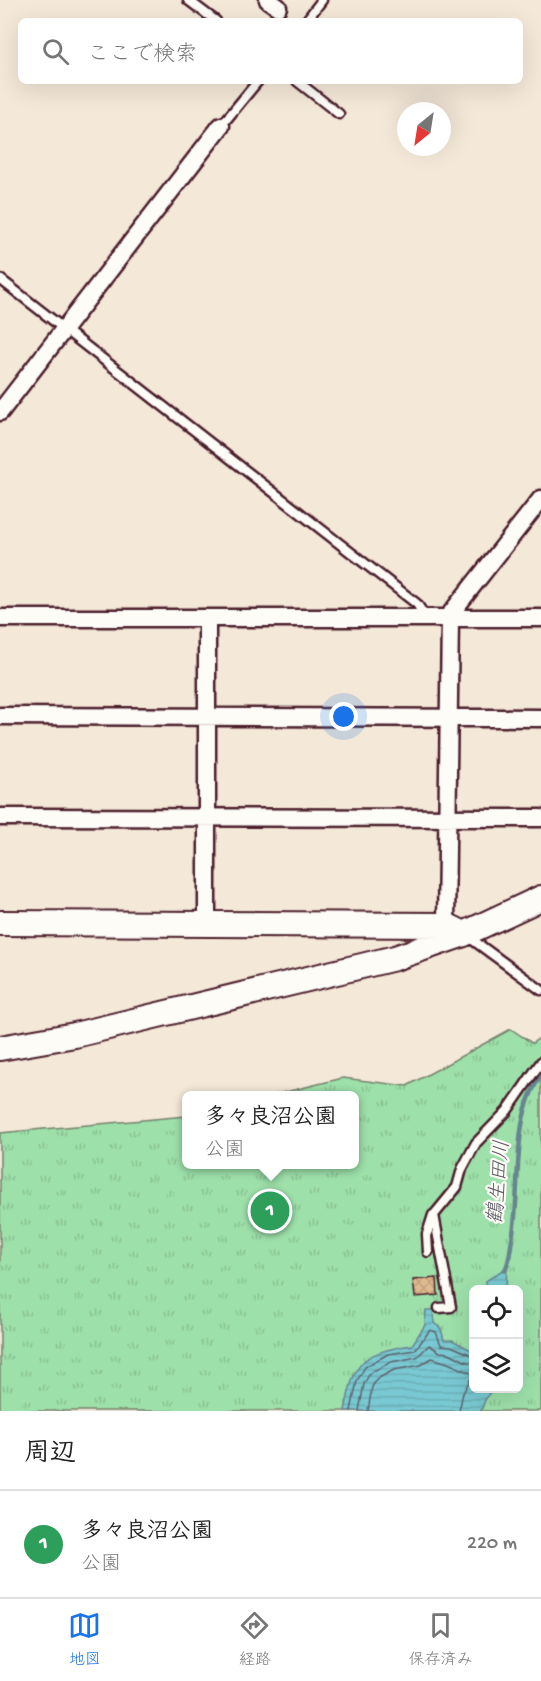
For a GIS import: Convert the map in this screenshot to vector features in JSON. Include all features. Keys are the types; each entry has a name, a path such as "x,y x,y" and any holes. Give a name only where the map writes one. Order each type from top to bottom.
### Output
{"street":[{"path":"0,412 221,126"},
{"path":"455,929 447,818 450,619 452,612 541,499"},
{"path":"0,618 541,618"},
{"path":"207,618 207,924"},
{"path":"0,716 541,718"},
{"path":"0,817 541,818"},
{"path":"0,1048 75,1035 362,967 394,958 455,929 541,898"},
{"path":"0,923 455,929"}],"lane":[{"path":"188,0 212,18"},
{"path":"308,18 322,0"},
{"path":"221,126 256,84"},
{"path":"301,84 339,114"},
{"path":"0,279 417,604 427,619"},
{"path":"455,929 541,990"},
{"path":"429,1252 427,1234 434,1215 456,1187 462,1169 476,1143 507,1111 541,1062"},
{"path":"434,1215 451,1306 440,1308"}],"green space":[{"path":"511,1029 532,1043 541,1037 541,1411 0,1411 0,1133 182,1116 182,1169 359,1169 359,1091 289,1091 343,1078 407,1086"}],"water":[{"path":"507,1267 506,1285 486,1285 486,1281"},
{"path":"426,1310 433,1310 434,1323 441,1329 444,1340 452,1340 469,1349 469,1393 489,1393 481,1411 345,1411 352,1381 363,1362 381,1352 412,1345 425,1325"}],"building":[{"path":"437,1278 438,1295 415,1297 413,1280"}],"waterway":[{"name":"鶴生田川","path":"505,1270 509,1259 515,1219 521,1133 531,1093 541,1076"}],"place":[{"name":"多々良沼公園","path":"270,1211"}]}
